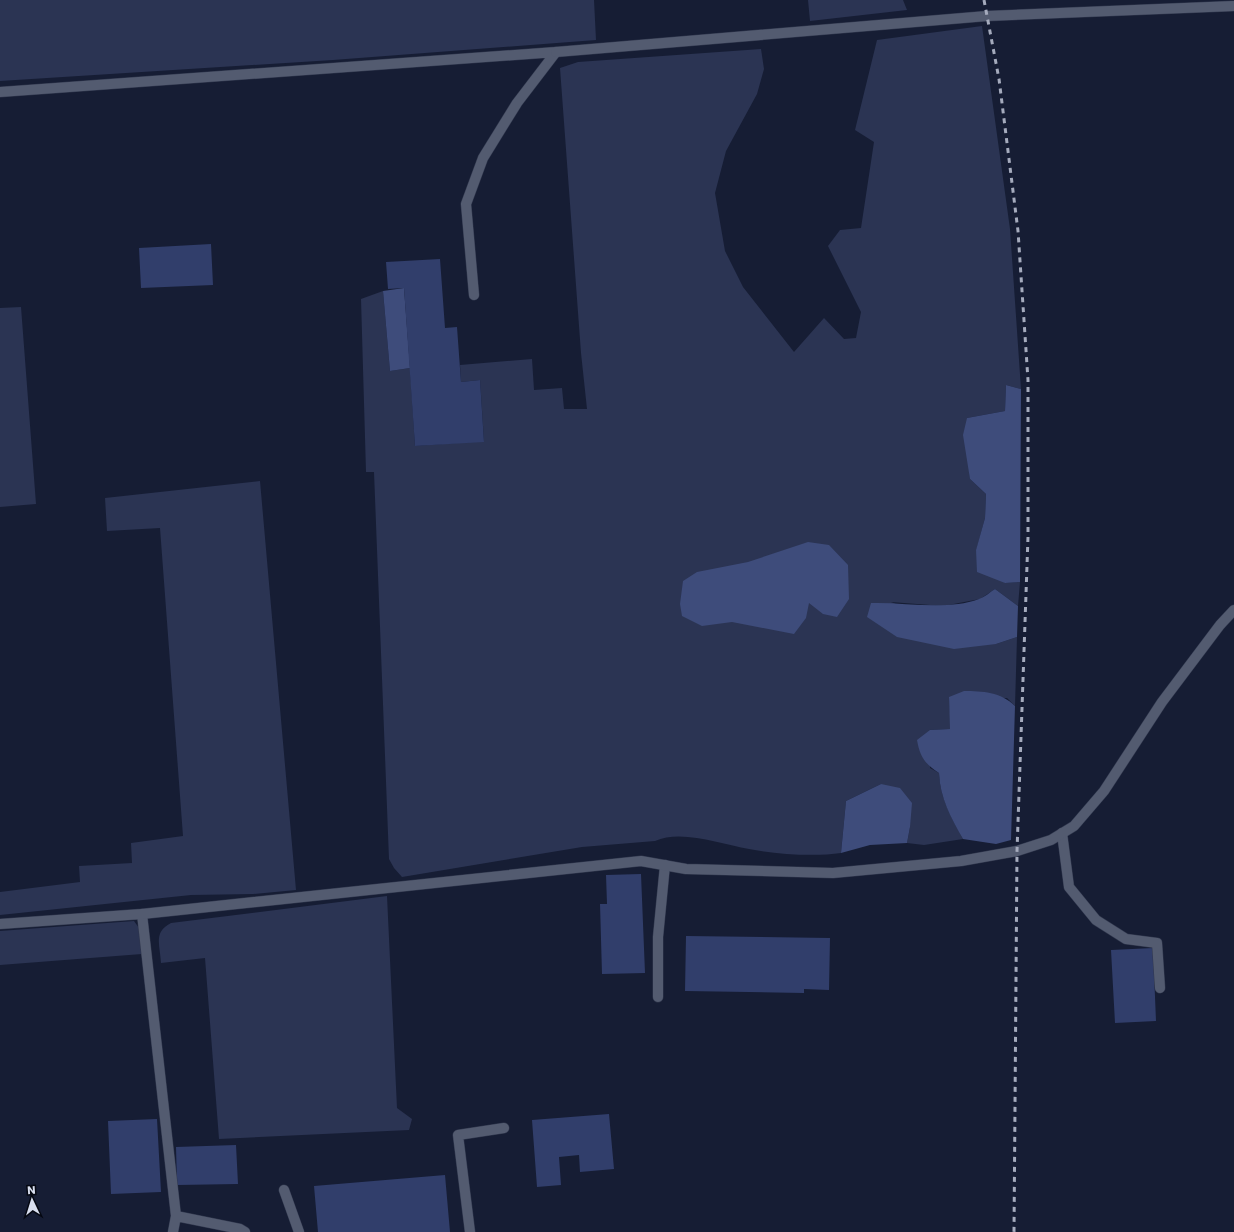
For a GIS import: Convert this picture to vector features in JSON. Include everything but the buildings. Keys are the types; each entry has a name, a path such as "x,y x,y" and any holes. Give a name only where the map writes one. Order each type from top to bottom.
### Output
{"street":[{"path":"0,92 556,52 987,16 1234,6"},
{"path":"474,295 466,204 483,158 517,104 556,52"},
{"path":"0,924 142,914 641,861 686,869 833,873 961,861 1017,852 1051,840 1074,826 1104,791 1162,702 1220,625 1234,610"},
{"path":"1062,833 1069,886 1096,920 1126,939 1157,943 1160,988"},
{"path":"658,997 658,937 665,865"},
{"path":"142,914 176,1216 173,1232"},
{"path":"470,1232 458,1135 504,1128"},
{"path":"284,1190 299,1232"},
{"path":"176,1216 242,1231"}],"shaded area":[{"path":"0,0 594,0 596,40 333,60 0,81"},
{"path":"808,0 903,0 907,10 810,21"},
{"path":"982,26 1010,229 1021,389 1006,385 1005,411 967,418 970,479 986,494 985,518 976,551 1005,583 1020,582 1018,606 995,589 980,599 943,606 891,602 996,644 1017,637 1015,706 1007,698 949,697 951,729 930,730 930,768 939,773 944,799 963,839 924,845 907,843 910,827 881,784 846,801 841,853 819,855 782,854 677,836 655,841 582,847 402,877 394,868 389,859 374,472 366,472 361,299 383,291 390,371 410,368 415,446 484,441 480,380 461,382 460,365 532,359 534,390 562,388 564,409 587,409 581,353 560,68 578,62 761,49 764,69 757,94 726,151 715,193 725,251 743,287 794,352 824,318 844,339 856,338 861,312 828,246 840,230 861,228 874,142 855,130 877,40"},
{"path":"404,288 410,368 390,371 383,291"},
{"path":"21,307 36,504 0,507 0,308"},
{"path":"1006,385 1021,389 1020,582 1005,583 977,572 976,550 985,518 986,494 970,479 963,435 967,418 1005,411"},
{"path":"260,481 296,890 253,894 191,895 0,915 0,892 80,882 79,866 132,863 131,843 183,836 160,528 107,531 105,498"},
{"path":"808,542 829,545 848,565 849,599 837,617 823,614 809,603 806,618 794,634 732,622 702,626 682,616 680,604 683,581 697,572 748,562"},
{"path":"995,589 1018,606 1017,637 996,644 954,649 897,637 867,617 871,603 953,605 979,599"},
{"path":"964,691 991,693 1010,701 1015,706 1011,840 996,844 963,839 950,815 941,791 939,773 924,760 918,746 917,740 930,730 950,729 949,697"},
{"path":"881,784 900,788 912,803 907,843 870,845 841,853 846,801"},
{"path":"387,896 397,1108 412,1119 409,1130 219,1139 205,958 161,963 159,940 162,931 171,923"},
{"path":"134,921 139,928 142,954 0,965 0,931"}],"railway":[{"path":"984,0 999,79 1018,231 1028,380 1028,537 1017,851 1014,1232"}]}
